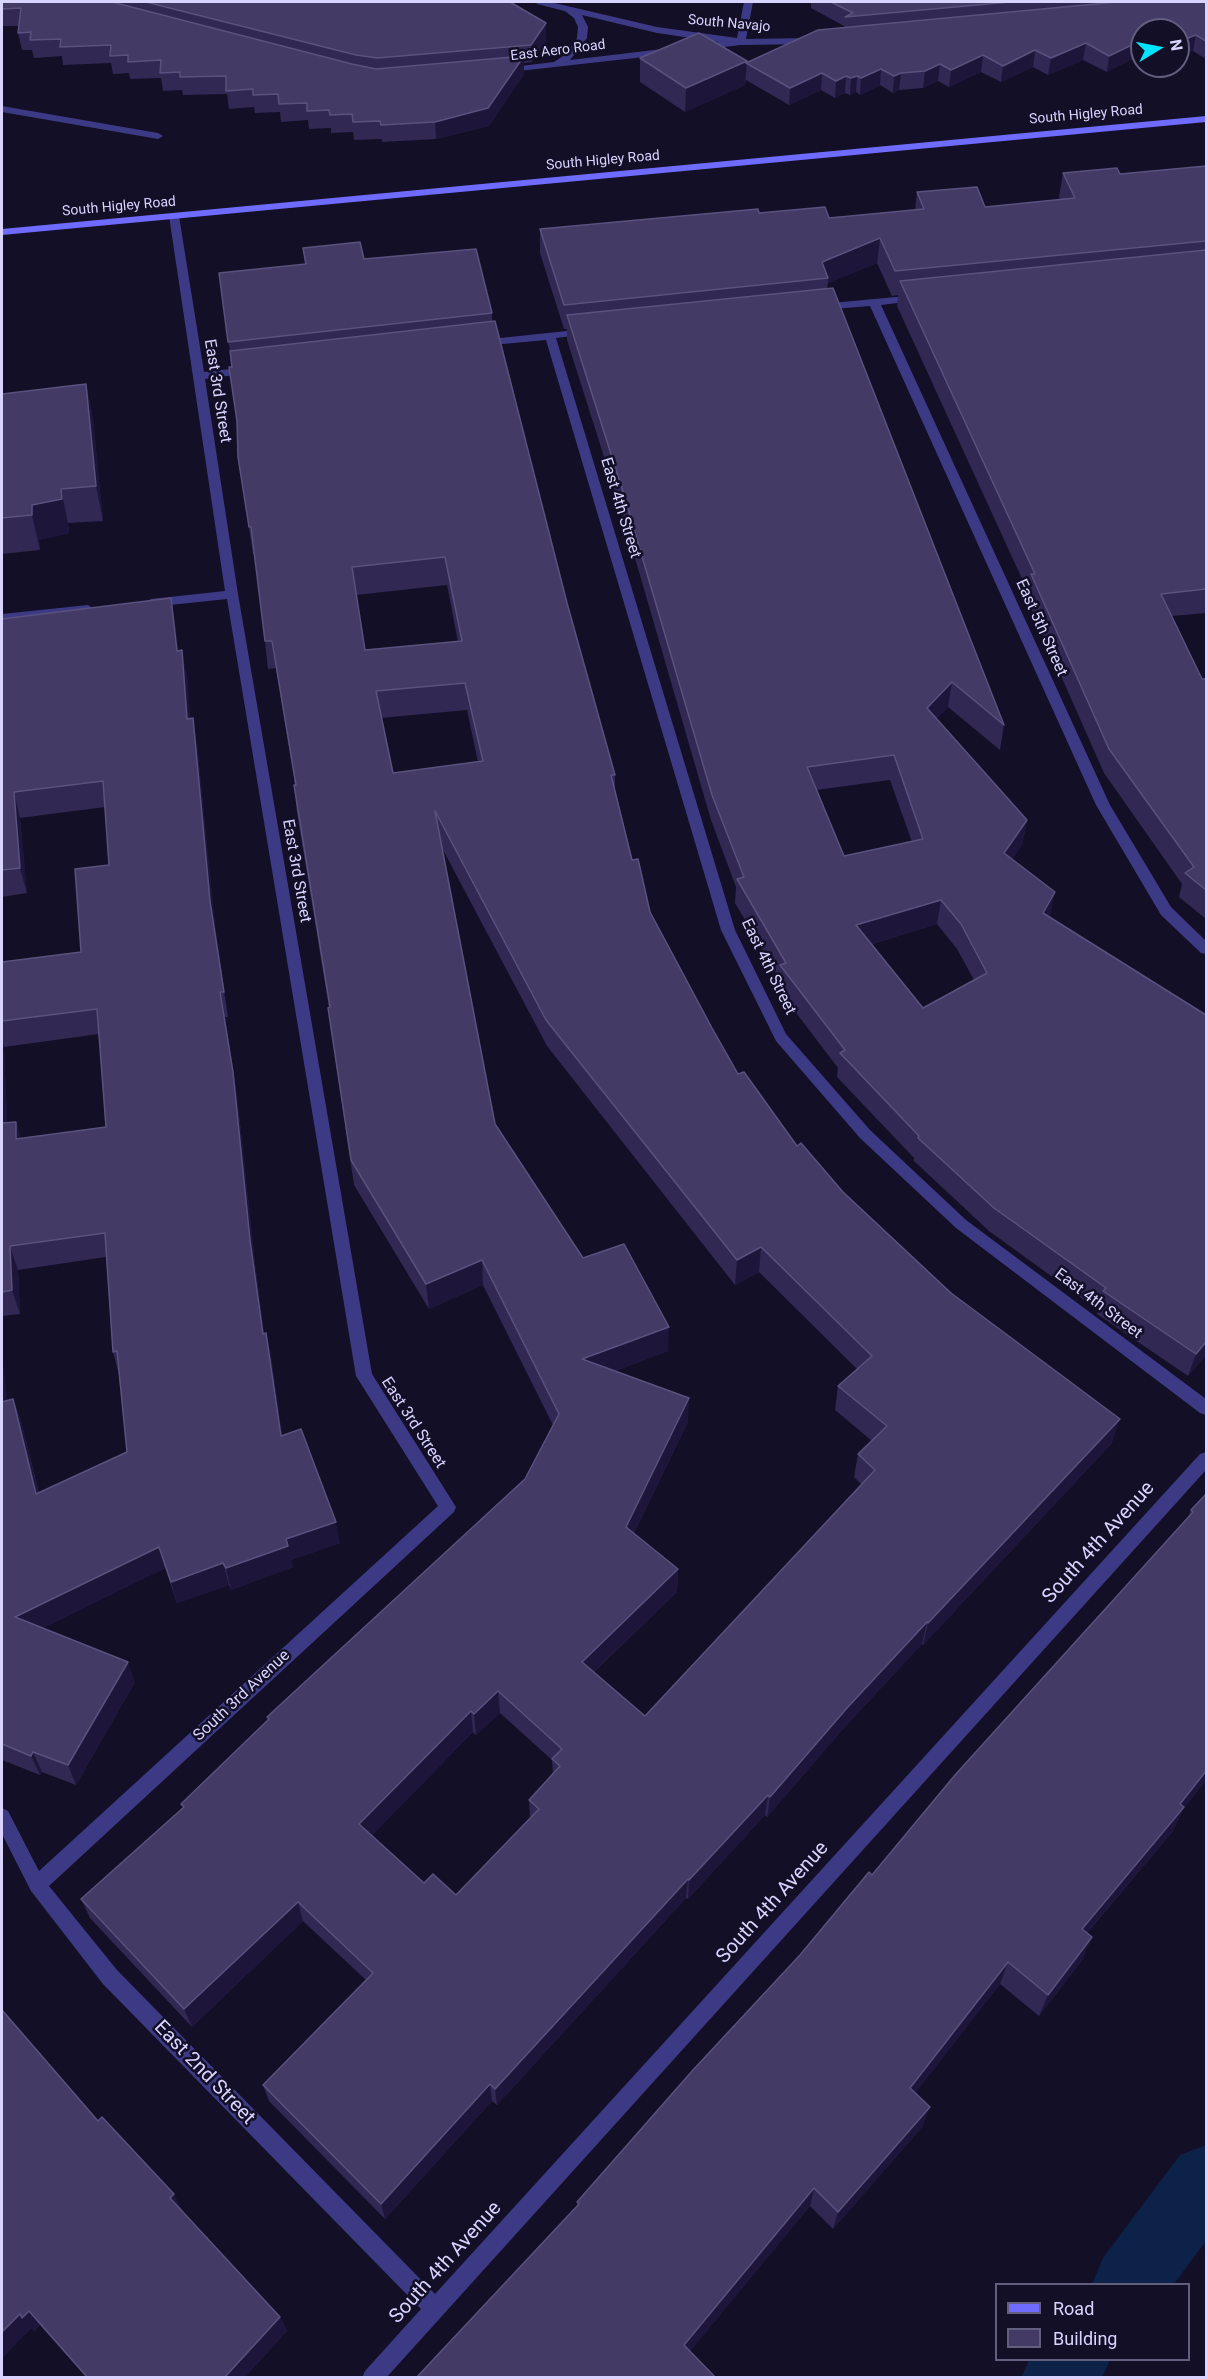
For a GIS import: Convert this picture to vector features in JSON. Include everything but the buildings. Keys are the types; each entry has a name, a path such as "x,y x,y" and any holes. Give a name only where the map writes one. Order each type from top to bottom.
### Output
{"main road":[{"name":"South Higley Road","path":"2,232 1206,119"}],"lane":[{"name":"South Navajo","path":"540,2 657,30 741,42 819,41"},
{"path":"741,42 748,2"},
{"path":"555,66 570,56 582,38 583,27 578,16 567,8"},
{"name":"East Aero Road","path":"491,72 741,42"},
{"path":"2,109 158,136"},
{"name":"East 3rd Street","path":"174,216 232,594 364,1376 448,1507"},
{"path":"805,309 934,296"},
{"name":"East 5th Street","path":"874,302 1103,805 1166,911 1206,949"},
{"path":"468,345 596,331"},
{"name":"East 4th Street","path":"550,336 728,930 781,1037 865,1134 961,1224 1206,1408"},
{"path":"198,376 256,369"},
{"path":"140,604 232,594"},
{"path":"2,618 105,607"},
{"name":"South 4th Avenue","path":"372,2378 1206,1459"},
{"name":"South 3rd Avenue","path":"37,1885 448,1507"},
{"name":"East 2nd Street","path":"2,1817 37,1885 110,1977 435,2308"}],"waterway":[{"path":"1130,2283 1206,2181"},
{"path":"1059,2378 1071,2361"}]}
